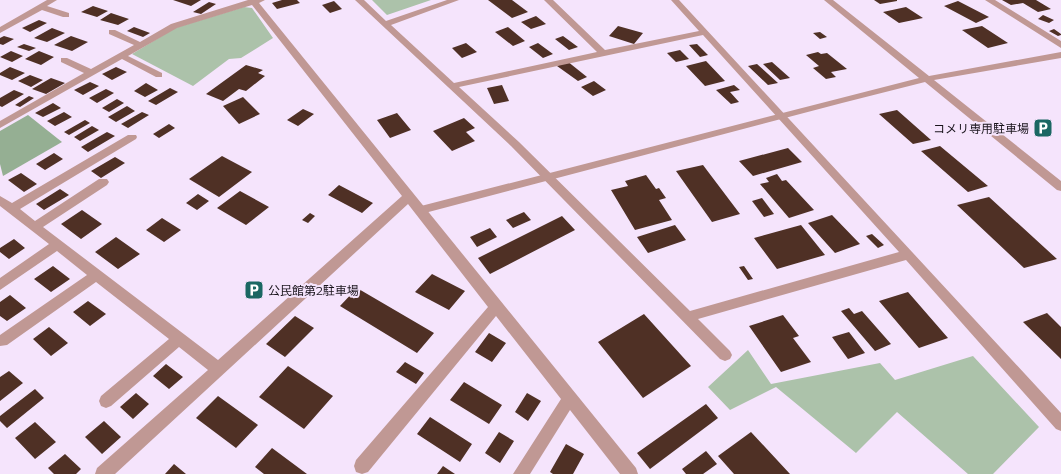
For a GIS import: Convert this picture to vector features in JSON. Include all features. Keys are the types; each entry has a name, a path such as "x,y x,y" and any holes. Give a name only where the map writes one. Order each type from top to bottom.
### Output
{"street":[{"path":"0,30 53,0"},
{"path":"359,0 547,176 724,355"},
{"path":"385,24 455,0"},
{"path":"548,0 603,53"},
{"path":"675,0 1061,424"},
{"path":"828,0 1061,187"},
{"path":"989,0 1061,45"},
{"path":"0,125 174,26 256,1 630,474"},
{"path":"40,7 66,16"},
{"path":"112,32 141,45"},
{"path":"452,86 704,32"},
{"path":"421,210 547,176 927,79 1061,55"},
{"path":"122,56 159,75"},
{"path":"64,60 91,73"},
{"path":"11,209 132,137"},
{"path":"34,227 104,182"},
{"path":"104,474 409,196"},
{"path":"0,200 218,369"},
{"path":"0,285 57,245"},
{"path":"687,317 907,255"},
{"path":"2,341 96,275"},
{"path":"362,466 497,306"},
{"path":"106,401 178,339"},
{"path":"521,474 570,397"}],"green space":[{"path":"372,0 431,0 387,15"},
{"path":"244,7 252,8 273,38 241,58 229,59 193,86 132,54 175,28"},
{"path":"28,115 62,142 3,176 0,164 0,131"},
{"path":"748,350 771,384 880,363 895,380 973,356 1039,427 993,474 968,474 897,412 856,453 776,387 730,410 708,387"}],"building":[{"path":"173,0 201,0 191,6"},
{"path":"282,0 297,0 300,3 277,9 272,3"},
{"path":"488,0 512,0 528,12 512,18"},
{"path":"874,0 897,0 897,1 880,4"},
{"path":"1002,0 1036,0 1051,9 1038,12 1023,3 1011,5"},
{"path":"334,1 342,9 330,13 322,5"},
{"path":"958,1 989,17 976,23 944,6"},
{"path":"209,2 216,4 201,14 193,12"},
{"path":"93,6 108,11 97,17 81,12"},
{"path":"906,7 923,18 899,23 883,12"},
{"path":"111,13 129,19 118,25 100,20"},
{"path":"1043,15 1054,20 1049,23 1038,19"},
{"path":"536,16 546,24 531,29 521,22"},
{"path":"39,20 47,23 30,32 22,28"},
{"path":"618,26 643,33 634,44 609,36"},
{"path":"982,26 1008,43 988,48 962,30"},
{"path":"134,27 150,33 143,37 127,31"},
{"path":"508,27 525,41 513,46 495,32"},
{"path":"52,28 65,33 47,42 34,38"},
{"path":"1054,29 1061,35 1058,36 1049,31"},
{"path":"820,32 827,37 820,39 813,33"},
{"path":"4,36 14,39 3,45 0,44 0,38"},
{"path":"71,36 88,42 72,51 54,45"},
{"path":"563,36 578,47 569,50 555,39"},
{"path":"466,43 477,52 462,58 452,48"},
{"path":"538,43 553,54 543,58 529,47"},
{"path":"24,44 36,48 29,51 17,47"},
{"path":"697,44 708,55 700,57 689,45"},
{"path":"680,50 689,59 676,62 667,53"},
{"path":"11,51 23,56 12,62 0,57"},
{"path":"39,51 54,57 41,65 25,59"},
{"path":"818,52 821,54 827,53 847,69 831,72 836,77 826,79 813,68 819,66 806,55"},
{"path":"567,61 587,77 578,81 557,66"},
{"path":"706,61 725,81 705,86 686,66"},
{"path":"772,62 790,78 780,80 763,64"},
{"path":"757,64 778,83 768,85 748,66"},
{"path":"246,65 263,70 258,73 265,76 246,91 239,89 223,101 206,94"},
{"path":"10,67 25,73 12,80 0,75 0,73"},
{"path":"116,67 127,72 112,80 102,74"},
{"path":"30,75 43,80 31,87 18,81"},
{"path":"51,78 65,83 46,94 32,89"},
{"path":"594,81 606,90 593,96 581,87"},
{"path":"90,82 99,86 83,95 74,90"},
{"path":"146,83 158,90 145,97 134,91"},
{"path":"502,85 509,101 494,104 487,88"},
{"path":"734,85 740,90 730,92 739,102 731,104 716,90"},
{"path":"170,88 178,92 156,105 148,101"},
{"path":"106,89 114,93 97,103 89,98"},
{"path":"14,90 24,94 2,107 0,106 0,98"},
{"path":"29,96 34,98 20,107 15,105"},
{"path":"243,97 260,114 239,124 223,106"},
{"path":"117,99 124,103 109,112 102,108"},
{"path":"53,103 61,108 43,117 35,113"},
{"path":"127,106 135,111 116,122 108,117"},
{"path":"303,109 314,114 298,126 287,120"},
{"path":"897,110 931,140 913,144 879,114"},
{"path":"64,112 72,117 55,126 47,121"},
{"path":"142,112 149,115 128,128 121,124"},
{"path":"397,113 411,130 390,138 377,120"},
{"path":"464,118 475,128 466,132 475,141 452,151 433,131"},
{"path":"85,120 90,123 69,135 64,132"},
{"path":"169,124 175,128 159,138 153,134"},
{"path":"92,126 99,130 80,141 74,137"},
{"path":"107,132 115,136 88,152 81,147"},
{"path":"940,146 988,186 968,192 921,151"},
{"path":"788,148 802,162 753,176 739,161"},
{"path":"54,153 63,159 45,170 36,164"},
{"path":"222,156 252,172 219,197 189,179"},
{"path":"115,157 125,163 101,178 91,171"},
{"path":"703,165 740,214 712,222 676,171"},
{"path":"21,173 37,184 24,192 8,180"},
{"path":"777,174 782,181 786,180 814,210 789,218 760,184 769,182 766,178"},
{"path":"646,175 656,189 659,188 666,198 659,200 672,220 635,230 611,190 628,186 625,181"},
{"path":"339,185 373,203 362,213 328,195"},
{"path":"60,189 69,195 44,210 36,204"},
{"path":"240,191 269,207 246,225 217,208"},
{"path":"198,194 209,201 197,210 186,203"},
{"path":"989,197 1057,259 1024,268 957,205"},
{"path":"762,198 774,214 764,217 752,201"},
{"path":"82,210 102,224 81,239 61,224"},
{"path":"524,212 531,220 513,228 506,220"},
{"path":"310,213 315,216 308,223 302,220"},
{"path":"832,215 860,244 835,253 808,223"},
{"path":"562,216 575,230 490,274 478,258"},
{"path":"162,218 181,230 164,242 146,230"},
{"path":"675,225 686,240 648,253 637,237"},
{"path":"801,225 825,255 777,269 754,238"},
{"path":"490,228 497,237 477,247 470,237"},
{"path":"872,234 884,245 878,248 866,236"},
{"path":"116,237 140,254 118,269 95,252"},
{"path":"14,239 25,248 9,259 0,252 0,248"},
{"path":"53,266 70,279 51,292 34,279"},
{"path":"744,266 753,279 748,280 739,267"},
{"path":"432,274 465,291 449,310 415,292"},
{"path":"357,288 434,333 417,353 340,306"},
{"path":"908,292 948,338 919,348 879,301"},
{"path":"10,295 26,308 7,321 0,316 0,302"},
{"path":"88,301 106,314 90,326 73,312"},
{"path":"849,308 854,314 862,311 891,344 875,351 841,311"},
{"path":"1047,313 1061,327 1061,359 1023,322"},
{"path":"644,314 691,366 643,398 598,342"},
{"path":"783,315 799,336 793,338 811,362 781,372 749,326"},
{"path":"295,316 314,328 285,357 266,344"},
{"path":"49,327 68,343 51,356 33,339"},
{"path":"849,332 865,353 848,359 832,337"},
{"path":"489,333 506,343 492,362 475,352"},
{"path":"405,362 424,373 416,384 396,372"},
{"path":"166,364 183,377 169,389 153,376"},
{"path":"288,366 333,396 304,429 259,397"},
{"path":"9,371 23,383 0,401 0,377"},
{"path":"464,382 502,405 489,424 450,400"},
{"path":"35,389 44,398 7,428 0,421 0,416"},
{"path":"136,393 149,404 133,419 120,407"},
{"path":"527,393 541,401 528,421 515,412"},
{"path":"218,396 258,425 236,448 196,418"},
{"path":"706,404 718,418 650,469 637,453"},
{"path":"430,417 472,444 460,462 417,434"},
{"path":"104,421 121,437 102,454 85,437"},
{"path":"35,422 56,442 35,459 15,438"},
{"path":"499,432 514,441 500,463 485,453"},
{"path":"751,432 790,474 734,474 718,456"},
{"path":"566,444 584,454 573,474 553,474 550,472"},
{"path":"272,448 307,474 264,474 255,467"},
{"path":"706,451 717,464 703,474 686,474 682,469"},
{"path":"65,454 81,469 76,474 54,474 48,468"},
{"path":"174,464 186,474 165,474"},
{"path":"443,466 455,474 437,474"}],"place":[{"name":"コメリ専用駐車場","path":"1043,128"},
{"name":"公民館第2駐車場","path":"254,290"}]}
